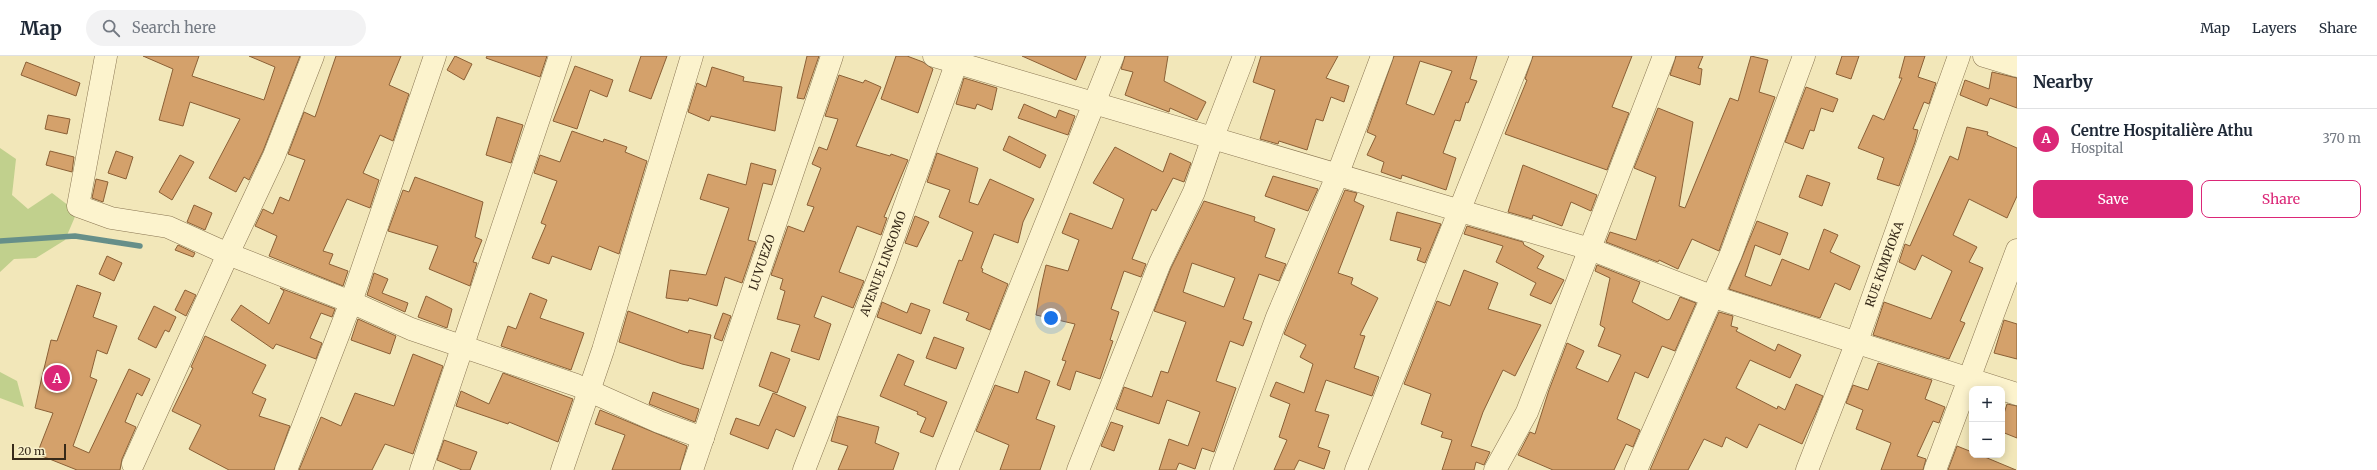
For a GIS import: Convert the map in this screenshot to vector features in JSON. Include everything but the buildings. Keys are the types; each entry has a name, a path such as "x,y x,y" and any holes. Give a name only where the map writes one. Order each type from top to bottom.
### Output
{"street":[{"path":"106,56 78,206 111,218 168,227 228,254 351,302 411,329 589,391 659,422 703,438"},
{"path":"133,464 274,156 313,56"},
{"path":"286,470 351,302 436,56"},
{"path":"421,470 560,56"},
{"path":"562,470 589,391 692,56"},
{"name":"LUVUEZO","path":"692,470 832,56"},
{"path":"934,56 958,59 1094,103 1213,137 1337,176 1460,210 1590,249 1711,296 1856,344 2017,394"},
{"path":"947,470 1113,56"},
{"path":"1078,470 1160,264 1194,192 1244,56"},
{"path":"1221,470 1277,317 1337,176 1382,56"},
{"path":"1356,470 1521,56"},
{"path":"1495,470 1527,412 1664,56"},
{"path":"1636,470 1750,207 1804,56"},
{"name":"RUE KIMPIOKA","path":"1807,470 1856,344 1959,56"},
{"path":"1984,56 2017,66"},
{"name":"AVENUE LINGOMO","path":"804,470 885,261 958,59"},
{"path":"1935,470 2017,250"}],"green space":[{"path":"0,148 16,159 12,195 28,209 52,193 77,212 65,240 36,258 14,259 0,272"},
{"path":"0,372 17,381 24,407 0,398"}],"waterway":[{"path":"0,241 75,236 140,246"}],"place":[{"name":"Centre Hospitalière Athu","path":"57,378"}]}
